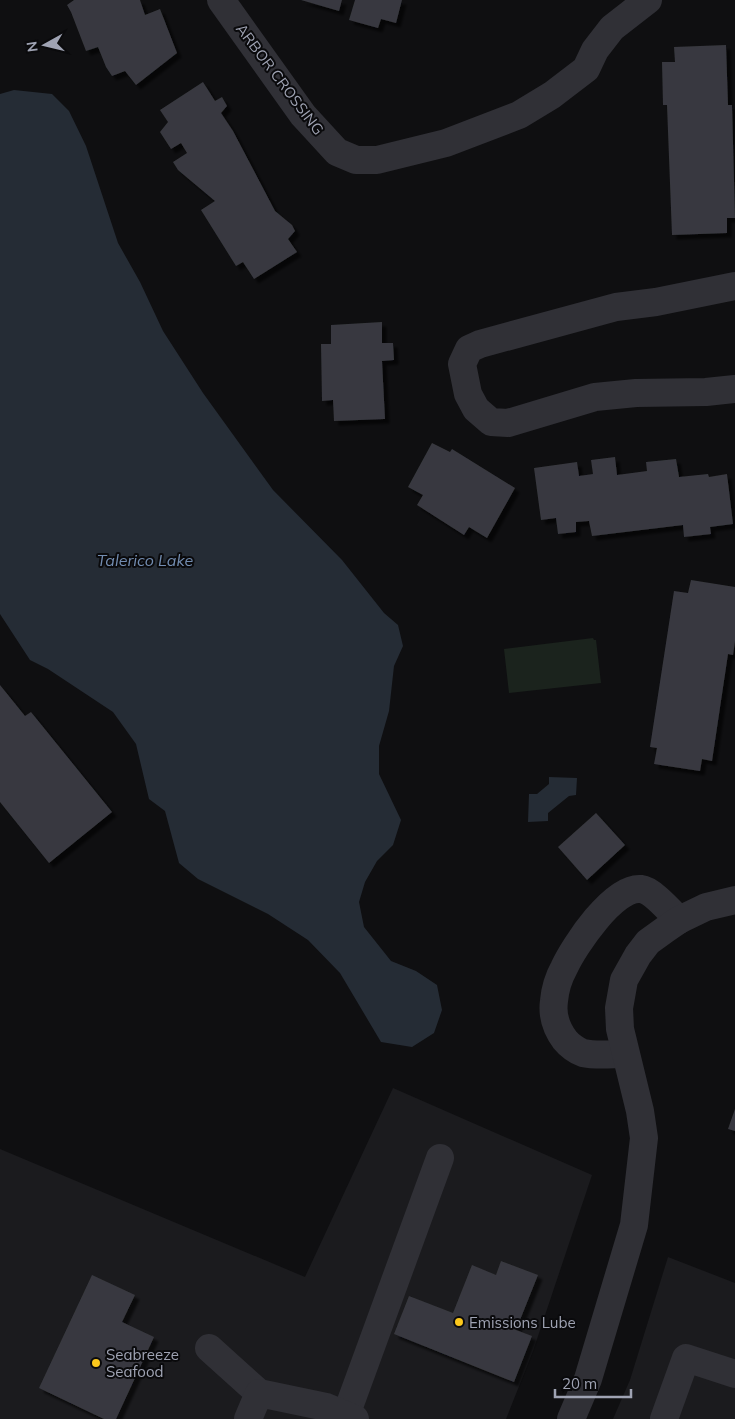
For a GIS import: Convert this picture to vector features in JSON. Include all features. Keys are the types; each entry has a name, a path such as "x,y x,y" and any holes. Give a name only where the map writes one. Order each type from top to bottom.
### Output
{"street":[{"name":"ARBOR CROSSING","path":"221,0 303,114 337,152 356,160 377,160 446,143 519,115 552,95 586,69 595,50 612,28 648,0"},
{"path":"735,286 656,302 616,306 480,344 469,349 462,364 464,380 472,402 476,409 491,422 508,423 595,397 636,393 706,392 735,389"},
{"path":"625,1054 582,1053 568,1044 560,1034 554,1020 554,1001 563,969 579,939 608,906 617,898 629,892 642,889 652,894 680,920"},
{"path":"571,1419 588,1379 634,1225 644,1138 640,1111 620,1029 619,1008 624,980 638,955 648,942 680,920 706,907 735,898"},
{"path":"209,1348 259,1393 326,1407 350,1417 440,1158"},
{"path":"664,1419 686,1358 735,1374"},
{"path":"248,1419 259,1393"}],"shaded area":[{"path":"593,638 596,640 601,683 509,693 504,649"},
{"path":"393,1088 592,1175 533,1351 506,1419 0,1419 0,1149 305,1277"},
{"path":"668,1257 735,1283 735,1419 613,1419 630,1380"}],"water":[{"name":"Talerico Lake","path":"14,90 52,94 69,111 86,146 118,243 140,282 163,331 203,393 273,490 342,560 384,613 398,625 403,646 394,666 389,711 379,746 379,774 401,820 393,845 377,861 365,882 359,902 364,927 391,961 416,971 437,985 442,1010 434,1033 412,1047 381,1042 340,973 308,940 268,914 198,879 179,863 165,811 149,799 136,744 113,712 48,669 30,660 0,614 0,94"},
{"path":"549,777 577,778 576,795 569,796 548,813 548,821 528,822 529,794 537,794 549,784"}],"building":[{"path":"74,0 140,0 145,15 160,9 177,53 136,85 125,71 112,76 98,47 86,51 67,5"},
{"path":"301,0 342,0 339,11"},
{"path":"355,0 402,0 396,23 381,19 378,28 349,20"},
{"path":"726,45 728,105 732,105 735,218 727,218 727,233 672,235 667,105 663,105 662,62 675,62 674,47"},
{"path":"203,82 215,101 222,97 227,106 221,113 233,131 275,211 292,225 295,231 288,239 297,252 254,279 243,262 236,266 201,210 215,201 178,170 173,162 187,153 181,143 171,149 160,132 168,122 160,110"},
{"path":"382,322 382,343 393,343 394,360 382,361 385,419 334,421 333,400 322,401 321,344 331,344 331,325"},
{"path":"432,443 450,452 452,449 515,488 487,538 469,527 464,535 417,505 423,495 408,487"},
{"path":"615,457 617,475 647,471 646,462 676,459 679,477 708,474 709,477 727,474 733,524 710,527 711,534 684,537 683,525 592,536 589,521 576,522 576,532 558,534 556,518 541,520 534,468 577,462 579,476 593,474 591,460"},
{"path":"691,580 735,587 735,641 733,655 728,654 712,761 702,759 700,771 654,764 657,748 650,747 674,591 688,593"},
{"path":"0,685 25,716 31,712 112,812 49,863 0,802"},
{"path":"596,813 625,845 587,880 558,847"},
{"path":"735,1109 735,1131 728,1129"},
{"name":"Emissions Lube","path":"501,1261 538,1275 516,1330 532,1336 514,1382 394,1334 409,1296 453,1313 472,1265 496,1275"},
{"name":"Seabreeze Seafood","path":"92,1275 135,1295 122,1322 154,1337 116,1419 104,1419 39,1388"}],"place":[{"name":"Emissions Lube","path":"459,1322"},
{"name":"Seabreeze Seafood","path":"96,1363"}]}
